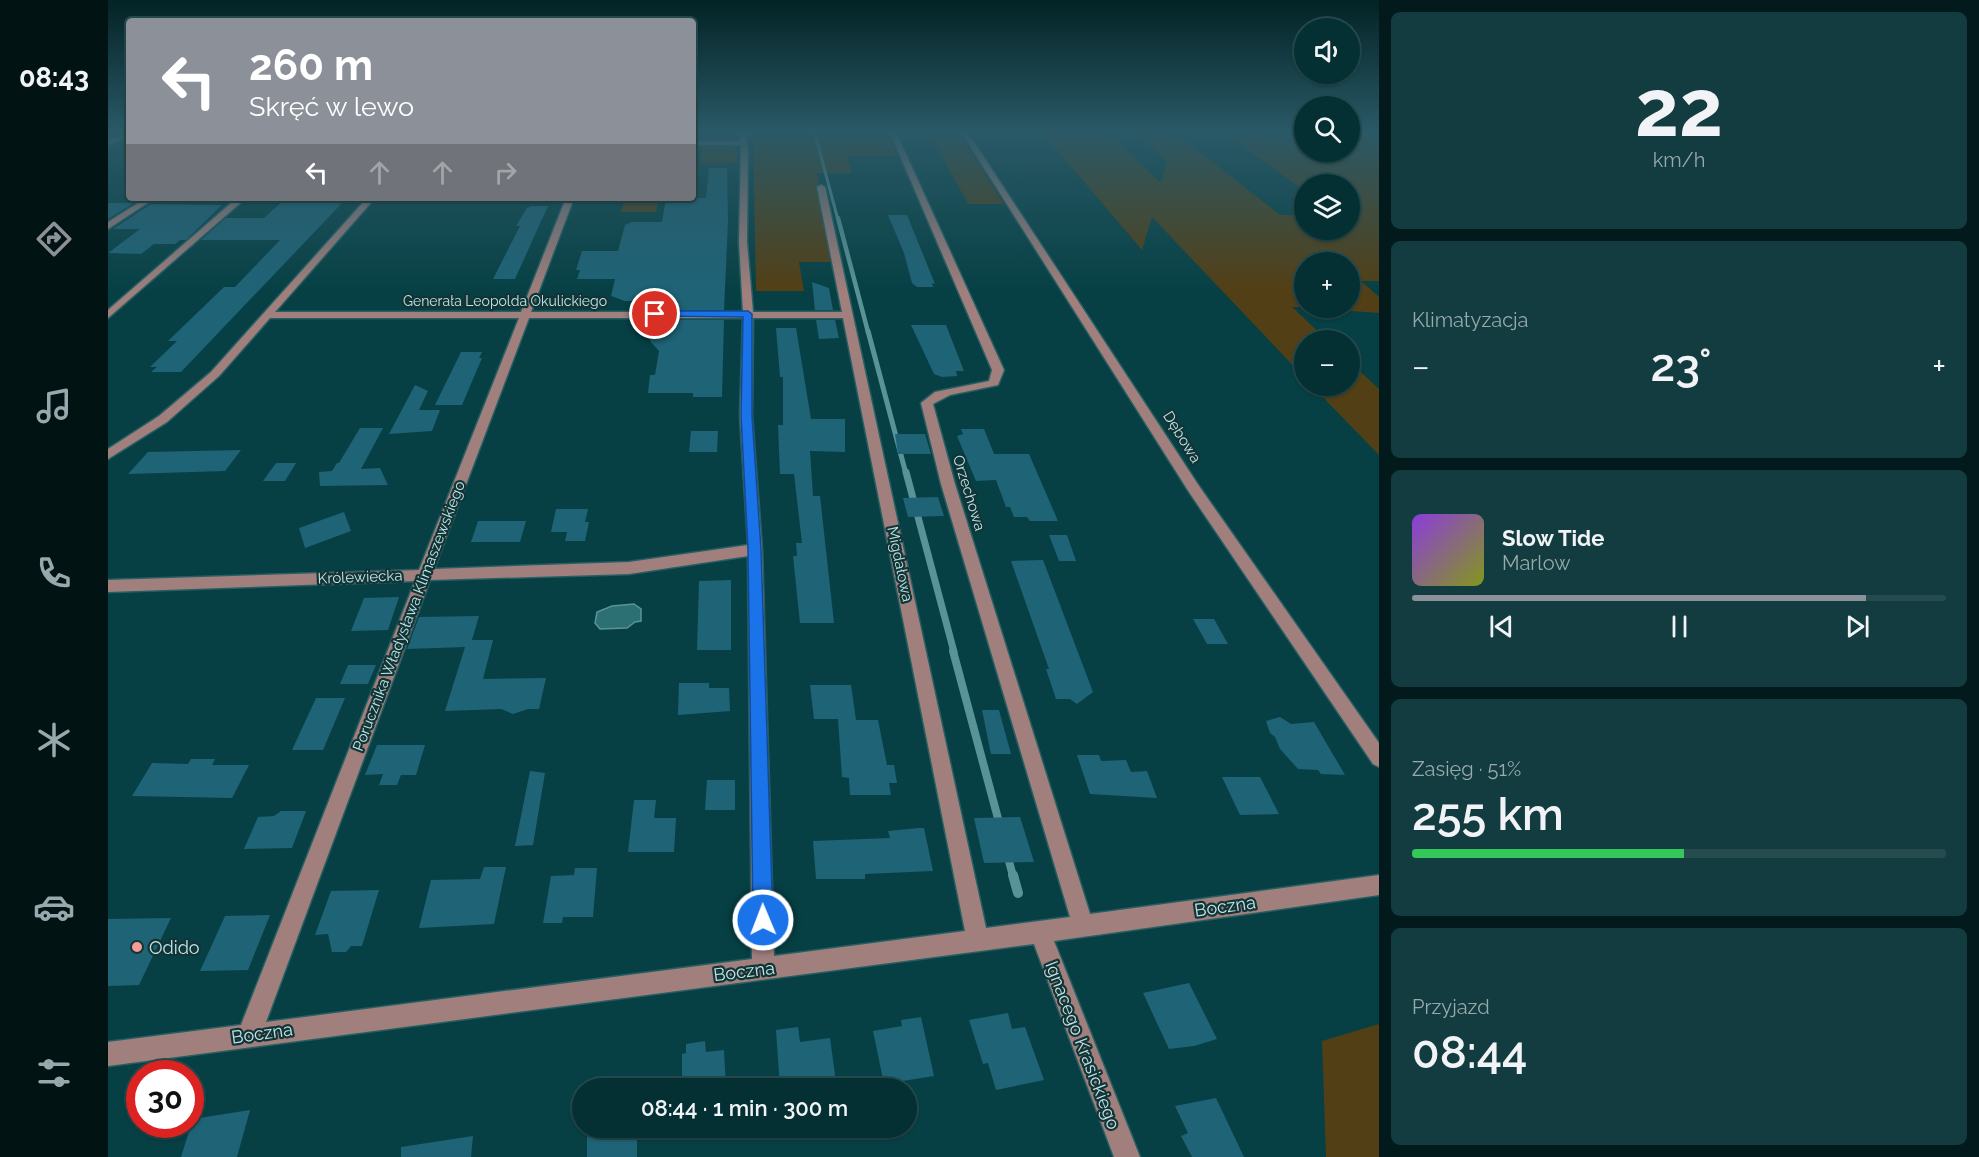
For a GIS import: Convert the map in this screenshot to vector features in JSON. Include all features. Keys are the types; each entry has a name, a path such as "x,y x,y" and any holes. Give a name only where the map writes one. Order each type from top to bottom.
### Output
{"street":[{"path":"744,184 743,242 748,314 746,416 755,549 764,968"},
{"name":"Orzechowa","path":"916,184 998,370 994,383 934,396 927,403 1083,926"},
{"name":"Dębowa","path":"998,184 1194,489 1379,758"},
{"name":"Migdałowa","path":"821,187 978,940"},
{"path":"108,226 147,201"},
{"path":"108,315 239,201"},
{"path":"108,454 163,418 204,385 368,201"},
{"name":"Porucznika Władysława Klimaszewskiego","path":"250,1035 258,1008 424,574 518,338 524,316 569,201"},
{"name":"Generała Leopolda Okulickiego","path":"268,315 849,315"},
{"name":"Królewiecka","path":"108,586 629,568 755,549"},
{"name":"Boczna","path":"108,1054 1040,932 1379,885"},
{"name":"Ignacego Krasickiego","path":"1040,932 1127,1157"}],"shaded area":[{"path":"754,184 819,184 834,262 799,262 804,291 756,291"},
{"path":"957,184 991,184 1004,204 968,204"},
{"path":"1086,184 1241,184 1280,215 1294,215 1294,240 1360,240 1360,184 1379,184 1379,281 1361,281 1379,297 1379,313 1360,312 1360,252 1294,252 1294,307 1292,307 1294,318 1304,318 1316,330 1294,330 1294,366 1152,217 1142,250"},
{"path":"624,201 658,201 656,212 621,212"},
{"path":"1360,371 1379,389 1379,455 1322,396 1360,396"},
{"path":"1379,1024 1379,1157 1326,1157 1322,1041"}],"water":[{"path":"634,604 641,609 641,621 627,628 600,629 595,623 597,612 612,606"}],"building":[{"path":"707,184 727,184 724,310 656,310 658,301 625,301 611,296 615,279 577,279 580,270 576,270 582,251 618,251 625,225 632,222 662,222 666,201 696,201 696,198 706,198"},
{"path":"283,201 344,201 181,372 151,372 157,367 150,367 177,341 168,341 224,287 235,287 280,240 201,240 226,218 264,218"},
{"path":"108,203 134,203 108,219"},
{"path":"151,204 222,205 186,240 180,240 175,244 154,244 141,254 108,253 140,229 113,229"},
{"path":"548,206 515,279 493,279 520,226 516,226 527,208"},
{"path":"888,215 907,215 935,284 932,283 933,287 917,287 912,283 904,253"},
{"path":"812,282 829,288 833,310 815,310"},
{"path":"654,320 724,320 722,397 693,397 693,393 648,393 650,375 655,375 659,351 650,341"},
{"path":"816,320 835,320 839,338 819,339"},
{"path":"911,325 946,325 964,371 956,371 957,376 942,377 934,374"},
{"path":"776,328 796,328 811,419 845,419 845,452 810,451 813,496 820,496 834,623 800,623 793,556 797,556 796,543 802,543 794,474 780,474 778,425 783,425 783,377 780,377"},
{"path":"461,352 482,352 479,358 482,358 462,405 435,405"},
{"path":"415,385 428,391 419,410 440,410 432,431 389,434"},
{"path":"360,428 383,428 361,469 380,468 388,485 320,486 319,472 332,471"},
{"path":"961,429 984,429 994,454 1029,454 1058,521 1030,521 1027,517 1014,517 1010,507 1006,507 996,480 976,481 957,436 963,434"},
{"path":"691,431 718,431 717,452 689,452"},
{"path":"895,434 925,434 931,454 898,454"},
{"path":"241,450 225,471 128,474 148,452"},
{"path":"276,463 296,463 285,481 263,481"},
{"path":"938,497 944,516 908,517 903,498"},
{"path":"556,509 588,509 585,522 589,522 585,541 565,541 567,532 551,532"},
{"path":"344,512 351,531 305,548 299,528"},
{"path":"478,521 526,521 520,542 471,542"},
{"path":"1049,535 1067,535 1076,561 1059,561"},
{"path":"1043,560 1093,692 1077,704 1070,699 1056,699 1046,669 1049,669 1011,561"},
{"path":"731,580 731,650 697,650 699,581"},
{"path":"399,597 388,630 351,631 364,598"},
{"path":"479,616 472,640 493,640 483,679 546,678 539,709 528,709 513,714 501,709 445,711 465,647 407,649 419,617"},
{"path":"1193,619 1214,619 1228,644 1207,644"},
{"path":"348,665 376,665 368,684 340,684"},
{"path":"679,683 709,683 709,688 729,688 730,711 678,715"},
{"path":"810,685 851,685 856,720 878,720 887,765 894,765 897,783 889,783 891,795 850,795 849,778 842,777 838,719 814,719"},
{"path":"316,698 345,698 323,750 292,750"},
{"path":"982,710 999,710 1011,754 991,754"},
{"path":"1280,717 1291,724 1314,722 1345,775 1321,774 1318,770 1298,769 1280,749 1275,737 1270,733 1266,721"},
{"path":"377,745 425,745 416,775 401,775 397,785 379,785 383,774 365,775"},
{"path":"1077,755 1099,755 1101,761 1126,760 1131,772 1147,771 1157,798 1090,794"},
{"path":"191,759 215,759 212,765 249,765 232,798 132,796 152,763 188,764"},
{"path":"530,771 545,773 533,845 515,846"},
{"path":"1222,777 1260,777 1279,814 1240,815"},
{"path":"707,780 735,780 735,810 705,810"},
{"path":"634,800 656,800 654,818 676,818 674,852 628,852"},
{"path":"281,811 306,811 292,848 244,849 258,817 274,816"},
{"path":"1020,817 1034,862 984,863 974,818"},
{"path":"924,828 933,871 865,874 865,879 816,879 813,841 890,838 888,831"},
{"path":"484,867 506,867 494,924 419,928 431,880 480,879"},
{"path":"575,868 597,868 593,917 563,917 562,923 543,923 551,876 574,875"},
{"path":"379,890 362,946 351,946 346,952 332,952 328,934 315,935 331,891"},
{"path":"270,915 248,970 200,971 225,916"},
{"name":"Odido","path":"171,918 139,985 108,986 108,919"},
{"path":"1189,983 1217,1039 1194,1046 1169,1049 1143,993"},
{"path":"1008,1013 1012,1029 1025,1027 1044,1080 996,1090 988,1063 983,1064 969,1020"},
{"path":"921,1017 934,1076 917,1079 883,1078 873,1031 902,1026 901,1020"},
{"path":"798,1027 800,1042 830,1038 835,1078 779,1078 776,1030"},
{"path":"705,1041 706,1052 724,1050 725,1078 682,1078 682,1054 686,1053 686,1044"},
{"path":"1216,1098 1244,1157 1192,1157 1181,1136 1188,1133 1175,1106"},
{"path":"250,1110 237,1157 181,1157 187,1138 204,1138 204,1117"},
{"path":"473,1136 471,1157 401,1157 401,1147"},
{"path":"587,1138 637,1138 637,1157 587,1157"}],"waterway":[{"path":"828,184 838,220"},
{"path":"838,218 868,332"},
{"path":"868,331 906,474"},
{"path":"906,472 954,652"},
{"path":"953,651 1000,826"},
{"path":"1007,854 1013,876"},
{"path":"1013,875 1018,893"}],"place":[{"name":"Odido","path":"137,947"}],"route":[{"path":"655,314 748,314 746,416 755,549 763,920"}]}
